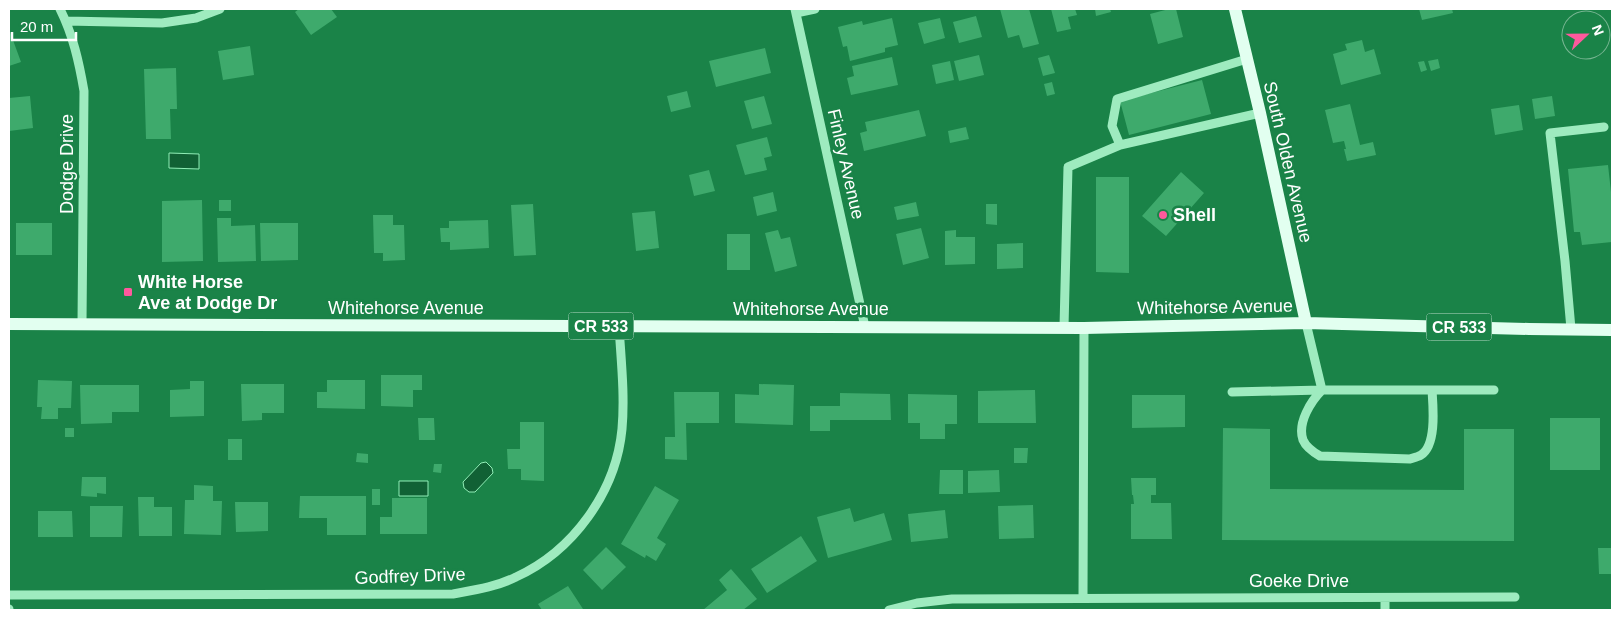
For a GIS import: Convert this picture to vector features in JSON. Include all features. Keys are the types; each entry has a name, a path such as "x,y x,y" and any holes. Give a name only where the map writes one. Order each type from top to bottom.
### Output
{"main road":[{"name":"South Olden Avenue","path":"1235,9 1306,323"},
{"name":"Whitehorse Avenue","path":"9,324 1084,328 1306,323 1612,330"}],"street":[{"name":"Dodge Drive","path":"60,9 77,55 84,91 82,324"},
{"path":"66,21 162,23 196,18 220,9"},
{"path":"795,11 815,9"},
{"name":"Finley Avenue","path":"795,11 865,327"},
{"path":"1120,145 1112,126 1117,99 1247,59"},
{"path":"1064,327 1068,167 1120,145 1260,113"},
{"path":"1570,329 1565,262 1550,133 1604,127"},
{"path":"1306,323 1322,390"},
{"name":"Godfrey Drive","path":"9,595 453,594 482,589 516,578 544,562 568,541 587,519 605,488 616,458 622,430 620,326"},
{"path":"1083,598 1084,328"},
{"path":"1322,390 1315,397 1301,429 1303,441 1309,448 1320,456 1410,459 1421,455 1429,447 1432,437 1432,390"},
{"path":"1232,392 1494,390"},
{"name":"Goeke Drive","path":"889,610 952,599 1515,597"},
{"path":"1384,598 1385,610"}],"shaded area":[{"path":"169,153 199,154 199,169 169,168"},
{"path":"486,462 492,468 493,473 475,492 469,492 464,488 463,482 481,463"},
{"path":"399,481 428,481 428,496 399,496"}],"building":[{"path":"299,9 331,9 337,17 311,35 295,12"},
{"path":"1000,9 1029,9 1039,44 1023,48 1019,35 1008,38"},
{"path":"1051,9 1075,9 1077,15 1068,17 1071,29 1057,32"},
{"path":"1095,9 1110,9 1111,12 1096,16"},
{"path":"1176,9 1183,37 1158,44 1150,14"},
{"path":"1419,9 1452,9 1453,13 1422,20"},
{"path":"976,16 982,37 959,43 953,22"},
{"path":"892,18 898,45 885,48 885,52 850,61 847,46 843,47 838,27 862,21 863,25"},
{"path":"940,18 945,38 924,44 918,23"},
{"path":"9,32 21,62 9,66"},
{"path":"1362,40 1365,52 1374,49 1381,74 1341,85 1333,54 1347,50 1345,44"},
{"path":"250,46 254,75 223,80 218,51"},
{"path":"765,48 771,73 716,87 709,61"},
{"path":"979,55 984,75 959,81 954,61"},
{"path":"1049,55 1055,73 1043,76 1038,58"},
{"path":"892,57 898,85 851,95 847,78 854,76 852,66"},
{"path":"1438,59 1440,68 1431,71 1428,61"},
{"path":"950,61 954,80 936,84 932,65"},
{"path":"1424,61 1427,70 1421,72 1418,62"},
{"path":"176,68 177,109 170,109 171,139 146,139 144,69"},
{"path":"1202,80 1211,114 1129,135 1120,101"},
{"path":"1052,82 1055,94 1047,96 1044,84"},
{"path":"687,91 691,107 671,112 667,96"},
{"path":"30,96 33,128 9,131 9,98"},
{"path":"764,96 772,124 752,129 744,101"},
{"path":"1552,96 1555,116 1535,119 1532,99"},
{"path":"1350,104 1360,145 1373,142 1376,155 1347,161 1344,141 1333,143 1325,110"},
{"path":"1519,105 1523,130 1495,135 1491,109"},
{"path":"919,110 926,136 864,151 860,133 867,131 865,122"},
{"path":"966,127 969,139 950,143 948,131"},
{"path":"767,137 772,156 764,158 767,170 745,175 736,145"},
{"path":"1608,165 1612,201 1612,242 1582,245 1580,232 1574,232 1568,169"},
{"path":"709,170 715,191 694,196 689,175"},
{"path":"1181,172 1204,193 1166,236 1142,216"},
{"path":"1096,177 1129,177 1129,273 1096,272"},
{"path":"773,192 777,211 757,216 753,197"},
{"path":"202,200 203,261 162,262 162,201"},
{"path":"219,200 231,200 231,211 219,211"},
{"path":"916,202 919,216 897,220 894,207"},
{"path":"533,204 536,255 514,256 511,205"},
{"path":"986,204 997,204 997,225 986,224"},
{"path":"655,211 659,248 636,251 632,213"},
{"path":"373,215 393,215 393,225 404,225 405,260 383,261 383,253 374,253"},
{"path":"217,218 231,218 231,226 255,225 256,261 218,262"},
{"path":"488,220 489,248 450,250 450,242 441,242 440,228 449,228 449,221"},
{"path":"16,223 52,223 52,255 16,255"},
{"path":"260,223 298,223 298,260 261,261"},
{"path":"921,228 929,258 903,265 896,234"},
{"path":"778,230 781,239 790,237 797,266 775,272 765,233"},
{"path":"956,230 956,237 975,237 975,264 945,265 945,231"},
{"path":"727,234 750,234 750,270 727,270"},
{"path":"1023,243 1023,268 997,269 997,244"},
{"path":"381,375 422,375 422,390 413,390 413,407 381,406"},
{"path":"38,380 72,381 71,408 58,408 58,419 41,419 42,407 37,407"},
{"path":"327,380 365,380 365,409 317,408 317,392 327,392"},
{"path":"190,381 204,381 204,416 170,417 170,390 190,389"},
{"path":"241,384 284,384 284,413 262,413 262,420 242,421"},
{"path":"759,384 794,385 793,425 735,423 735,394 759,395"},
{"path":"80,385 139,385 139,412 112,412 112,423 81,424"},
{"path":"1035,390 1036,423 978,423 978,391"},
{"path":"674,392 719,392 719,423 686,423 687,460 665,459 665,437 675,437"},
{"path":"840,393 890,394 891,420 830,420 830,431 810,431 810,406 840,406"},
{"path":"908,394 957,395 957,424 945,424 945,439 920,439 920,423 908,423"},
{"path":"1132,395 1185,395 1185,427 1132,428"},
{"path":"418,418 434,418 435,440 419,440"},
{"path":"1550,418 1600,418 1600,470 1550,470"},
{"path":"520,422 544,422 544,481 521,480 521,469 508,469 507,449 520,449"},
{"path":"65,428 74,428 74,437 65,437"},
{"path":"1223,428 1270,429 1270,489 1464,490 1464,429 1514,429 1514,541 1222,540"},
{"path":"228,439 242,439 242,460 228,460"},
{"path":"1014,448 1028,448 1027,463 1014,463"},
{"path":"357,453 368,454 368,463 356,462"},
{"path":"434,464 442,464 441,473 433,472"},
{"path":"940,470 963,470 963,494 939,494"},
{"path":"999,470 1000,492 968,493 968,471"},
{"path":"82,477 106,477 106,494 97,493 97,497 81,496"},
{"path":"1131,478 1156,478 1156,495 1151,495 1151,503 1171,503 1172,539 1131,539 1131,504 1134,504"},
{"path":"194,485 213,486 213,501 222,501 221,535 184,534 185,500 194,500"},
{"path":"655,486 679,500 657,538 666,544 656,561 646,555 645,558 621,544"},
{"path":"372,489 380,489 380,505 372,505"},
{"path":"300,496 366,496 366,535 327,535 327,518 299,518"},
{"path":"138,497 154,497 154,507 172,507 172,536 139,536"},
{"path":"392,498 427,498 427,534 380,534 380,517 392,517"},
{"path":"235,502 268,502 268,531 236,532"},
{"path":"1033,505 1034,538 999,539 998,506"},
{"path":"90,506 123,506 122,537 90,537"},
{"path":"850,508 854,522 884,513 892,540 828,558 817,517"},
{"path":"945,510 948,538 911,542 908,514"},
{"path":"38,511 72,511 73,537 38,537"},
{"path":"801,536 817,561 767,593 751,569"},
{"path":"606,547 626,567 602,590 583,570"},
{"path":"1598,548 1612,548 1612,574 1599,574"},
{"path":"731,569 757,599 743,610 703,610 727,590 719,580"},
{"path":"568,586 583,609 542,610 538,604"}],"place":[{"name":"Shell","path":"1163,215"},
{"name":"White Horse Ave at Dodge Dr","path":"128,292"}]}
